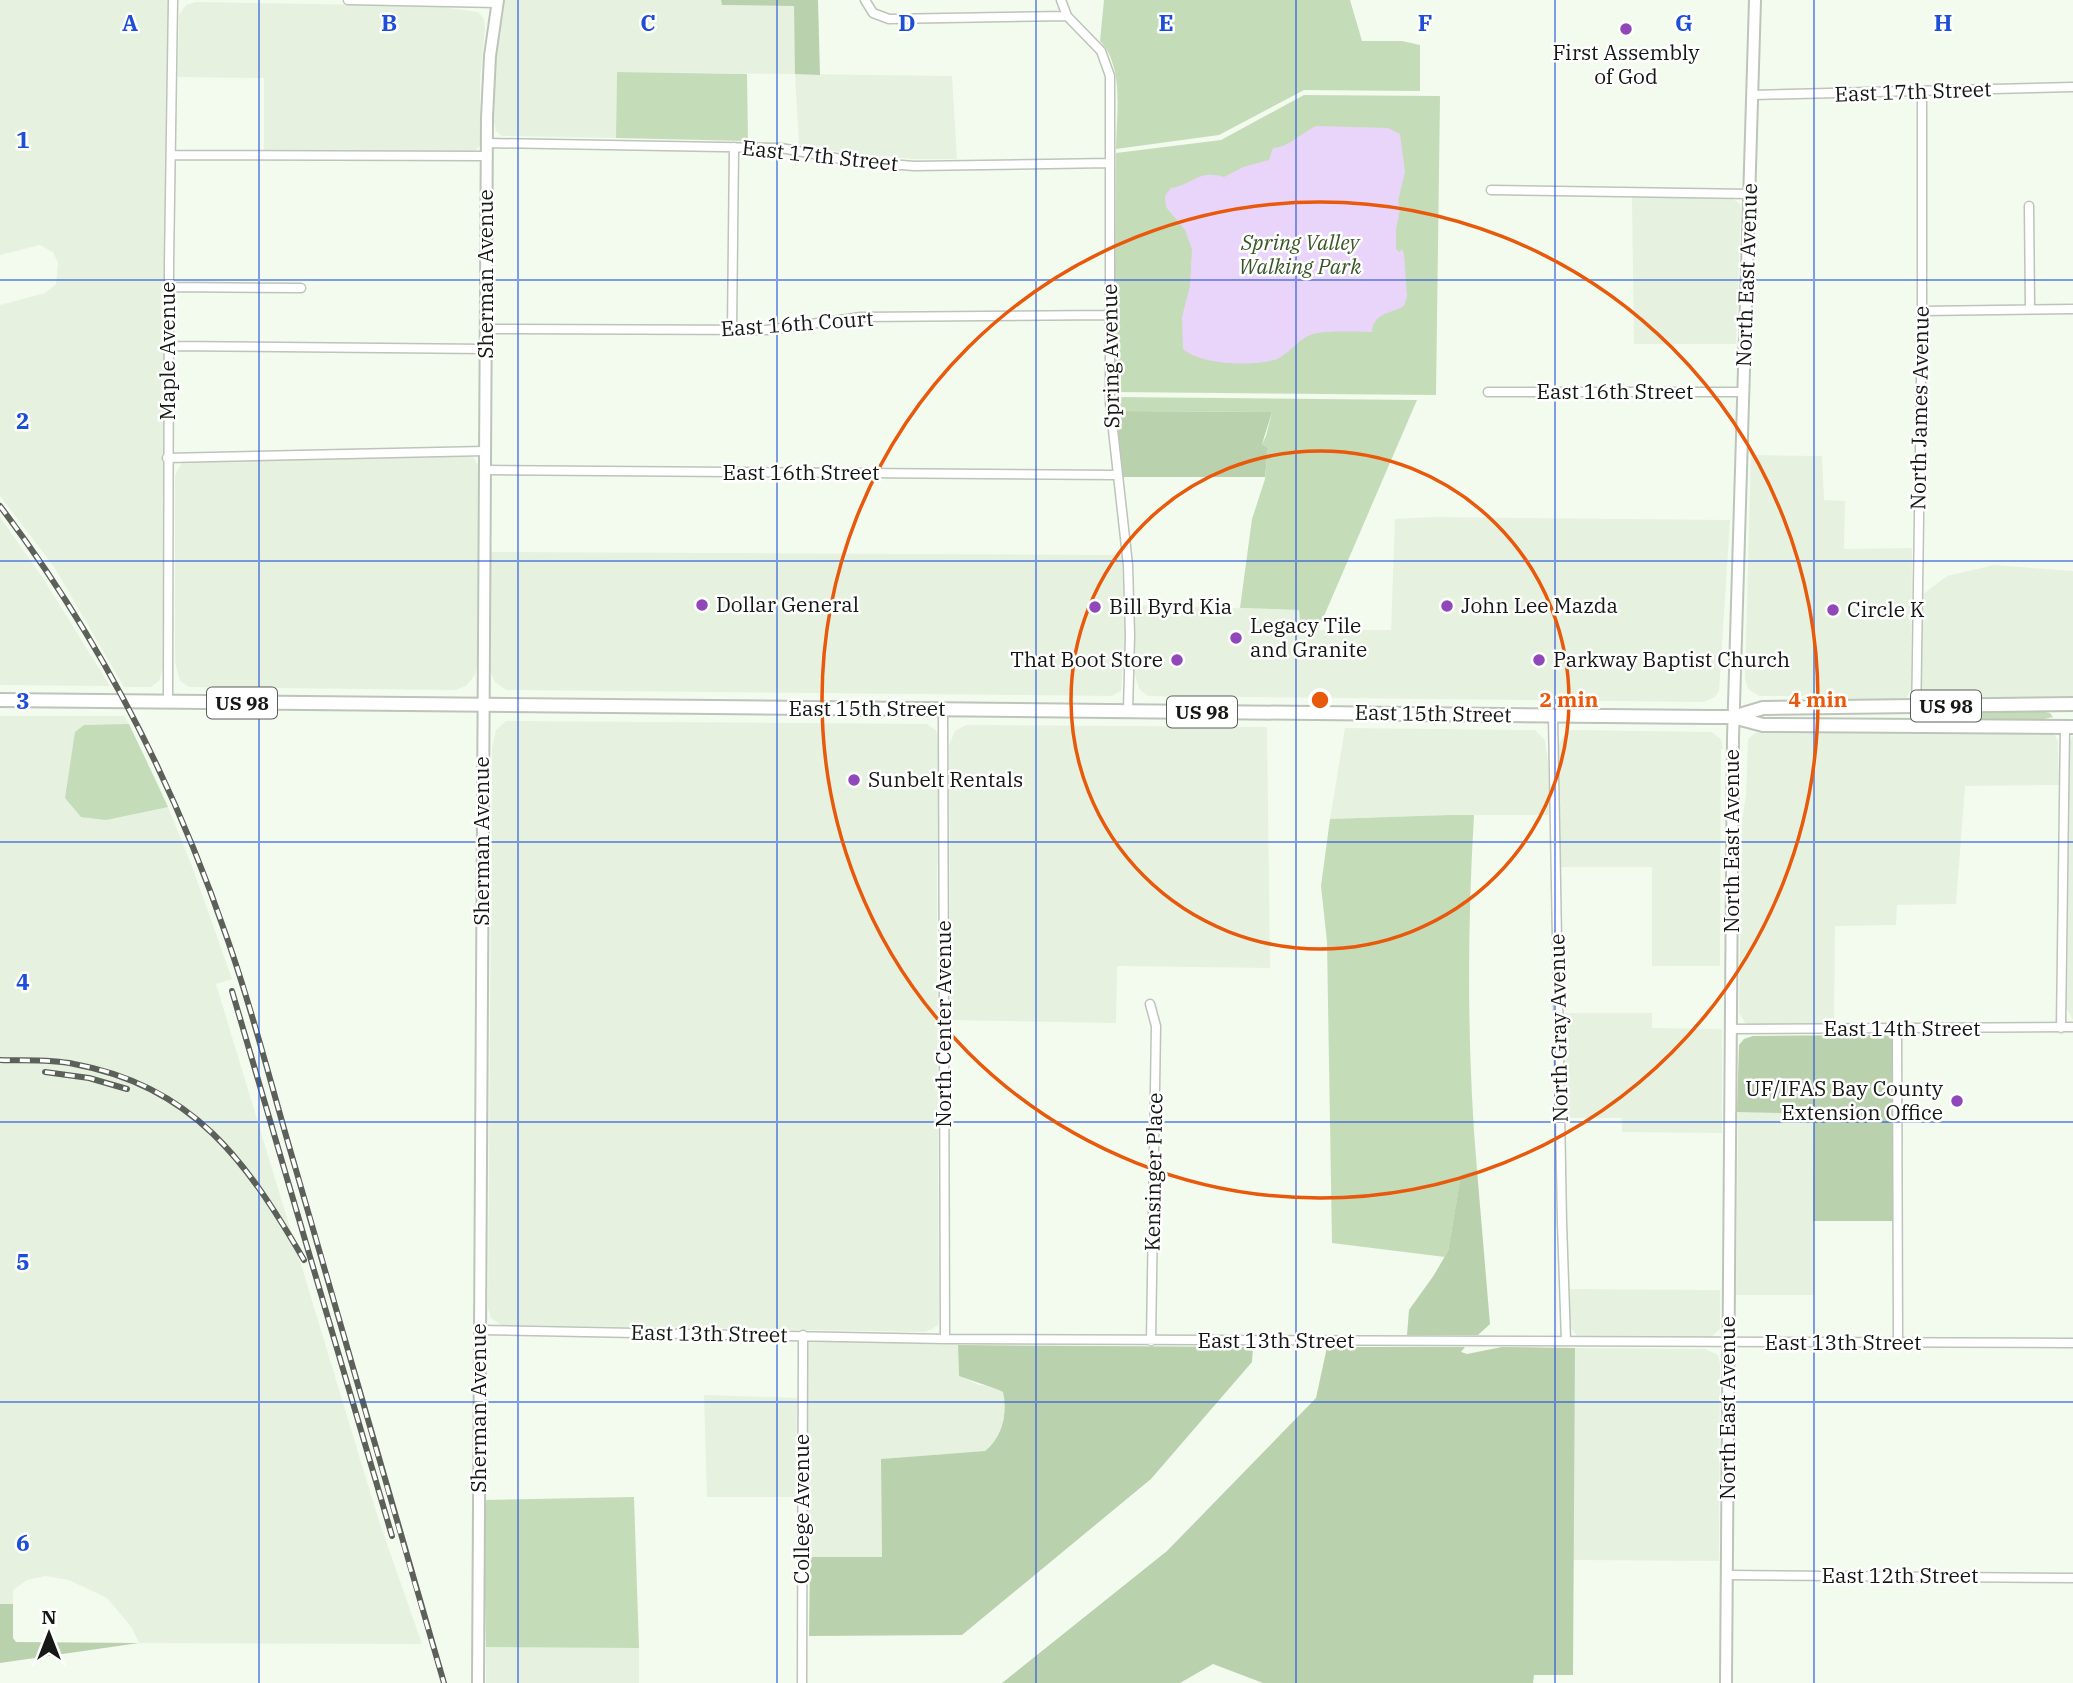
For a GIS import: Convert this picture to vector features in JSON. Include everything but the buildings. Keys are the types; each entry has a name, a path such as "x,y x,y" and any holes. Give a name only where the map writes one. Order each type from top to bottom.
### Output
{"main road":[{"name":"North East Avenue","path":"1726,1683 1733,717 1755,0"},
{"name":"Sherman Avenue","path":"478,1683 487,143 488,77 498,1"},
{"name":"East 15th Street","path":"0,700 1733,717 1763,726 2069,727"},
{"path":"2046,704 2060,713 2069,727"},
{"name":"East 15th Street","path":"1733,717 1763,708 2073,704"},
{"path":"2069,727 2066,718 2073,712"}],"street":[{"name":"Maple Avenue","path":"168,702 167,458 173,0"},
{"path":"348,0 498,1"},
{"path":"864,0 873,13 888,19 1067,16 1060,0"},
{"name":"Spring Avenue","path":"1067,16 1101,51 1110,76 1110,402 1128,565 1128,711"},
{"name":"East 17th Street","path":"1753,95 2073,87"},
{"name":"North James Avenue","path":"1916,725 1922,92"},
{"name":"East 17th Street","path":"487,143 781,148 852,160 914,166 1110,163"},
{"path":"732,330 734,147"},
{"path":"171,155 487,156"},
{"path":"1491,190 1750,194"},
{"path":"2029,206 2030,309"},
{"path":"169,287 301,288"},
{"path":"1922,310 2073,309"},
{"name":"East 16th Court","path":"486,329 768,330 861,317 1109,315"},
{"path":"169,346 486,349"},
{"name":"East 16th Street","path":"1488,392 1743,392"},
{"path":"167,458 485,451"},
{"name":"East 16th Street","path":"485,470 1117,475"},
{"name":"North Center Avenue","path":"943,709 944,1339"},
{"name":"North Gray Avenue","path":"1553,715 1566,1341"},
{"path":"2061,1028 2069,727"},
{"name":"Kensinger Place","path":"1150,1004 1157,1027 1151,1341"},
{"name":"East 14th Street","path":"1730,1029 2073,1027"},
{"path":"1897,1029 1898,1343"},
{"name":"East 13th Street","path":"480,1330 1151,1341 2073,1343"},
{"name":"College Avenue","path":"802,1683 803,1335"},
{"name":"East 12th Street","path":"1727,1575 2073,1578"}],"shaded area":[{"path":"0,0 168,0 163,668 159,681 151,687 124,687 54,567 0,496 0,305 45,293 56,284 58,263 53,252 40,245 0,255"},
{"path":"504,0 721,0 722,5 794,6 796,74 952,76 957,159 853,154 799,145 795,74 617,72 616,138 502,136 496,131 493,118 496,56"},
{"path":"196,2 435,6 478,12 484,19 485,29 480,80 480,145 469,152 264,150 264,78 178,77 179,15 186,5"},
{"path":"1316,126 1388,128 1400,134 1405,172 1398,201 1400,209 1396,249 1399,252 1402,249 1404,254 1407,296 1404,306 1375,321 1372,332 1313,334 1282,356 1267,362 1228,363 1191,354 1183,349 1182,317 1190,286 1192,249 1185,230 1166,207 1165,196 1171,188 1202,176 1224,177 1243,167 1269,160 1273,148 1290,142"},
{"path":"1632,197 1733,199 1740,204 1736,344 1634,344"},
{"path":"1751,455 1822,456 1824,500 1845,501 1844,549 1912,548 1911,690 1905,700 1851,701 1826,696 1759,696 1748,689 1745,679"},
{"path":"473,457 479,466 477,665 475,675 466,686 455,690 189,687 180,681 175,662 175,475 182,463 193,459"},
{"path":"0,517 43,578 110,686 0,685"},
{"path":"1434,517 1730,520 1719,691 1715,697 1704,702 1148,696 1139,689 1134,671 1135,605 1299,610 1301,630 1391,630 1395,519"},
{"path":"489,552 1122,555 1125,635 1121,691 1112,696 506,690 495,682 489,669"},
{"path":"1994,565 2073,571 2073,697 1930,701 1921,695 1922,595 1947,576"},
{"path":"0,716 125,716 161,790 192,866 232,979 216,984 378,1518 422,1644 139,1643 132,1628 107,1598 69,1580 45,1576 27,1580 13,1590 13,1604 0,1604"},
{"path":"506,721 927,724 936,730 939,782 938,1325 925,1332 501,1325 491,1318 488,1308 492,748 496,730"},
{"path":"966,725 1267,727 1270,968 1117,966 1116,1023 950,1020 949,745 955,731"},
{"path":"1345,728 1535,730 1545,740 1550,815 1330,819"},
{"path":"1572,730 1712,732 1721,739 1720,966 1652,966 1652,867 1560,867 1559,744 1565,734"},
{"path":"1761,732 2054,734 2058,741 2059,785 1965,786 1956,904 1897,905 1896,925 1835,926 1834,1024 1746,1024 1739,1013 1742,820 1746,796 1748,739"},
{"path":"2073,735 2073,1020 2067,1009 2069,743"},
{"path":"1564,1013 1652,1013 1652,1028 1722,1029 1722,1133 1622,1132 1622,1118 1566,1118"},
{"path":"1889,1035 1893,1040 1893,1221 1814,1221 1814,1295 1736,1295 1739,1045 1744,1039 1753,1036"},
{"path":"1570,1289 1720,1290 1720,1329 1710,1338 1578,1337 1570,1327"},
{"path":"808,1341 958,1345 959,1376 1003,1392 1006,1405 1002,1424 994,1444 985,1451 881,1459 882,1558 810,1557 806,1497"},
{"path":"1575,1348 1705,1349 1718,1355 1719,1561 1572,1560"},
{"path":"704,1395 797,1398 796,1497 707,1497"},
{"path":"486,1647 639,1648 639,1683 486,1683"}],"green space":[{"path":"721,0 818,0 820,75 795,74 794,6 722,5"},
{"path":"1104,0 1350,0 1362,41 1402,41 1420,45 1420,91 1304,90 1219,135 1116,149 1116,78 1108,52 1100,41"},
{"path":"617,72 747,74 748,141 616,138"},
{"name":"Spring Valley Walking Park","path":"1304,95 1440,96 1436,395 1114,392 1116,153 1221,140"},
{"path":"1115,397 1417,400 1318,630 1301,630 1299,610 1240,608 1252,519 1265,479 1268,448 1262,444 1272,412 1116,411"},
{"path":"1116,411 1272,412 1262,444 1268,448 1265,477 1123,477"},
{"path":"2040,711 2050,713 2053,717 2040,720 1940,719 1930,715"},
{"path":"129,724 168,807 106,820 81,817 65,798 75,732 84,725"},
{"path":"1474,815 1469,993 1477,1170 1461,1176 1445,1257 1332,1243 1327,942 1321,886 1330,819"},
{"path":"1753,1036 1891,1037 1894,1047 1893,1221 1813,1221 1814,1114 1737,1112 1739,1045 1744,1039"},
{"path":"1477,1170 1490,1324 1478,1335 1407,1335 1409,1310 1448,1251 1461,1175"},
{"path":"958,1345 1253,1347 1252,1362 1151,1479 962,1635 809,1636 810,1557 882,1557 881,1459 985,1451 996,1439 1004,1416 1003,1392 959,1376"},
{"path":"1327,1347 1465,1347 1461,1352 1467,1354 1502,1347 1575,1348 1573,1675 1534,1675 1533,1683 1263,1683 1213,1664 1180,1683 1002,1683 1167,1551 1316,1398"},
{"path":"634,1497 639,1648 486,1647 483,1500"},
{"path":"0,1604 13,1604 13,1638 16,1642 139,1643 0,1663"}],"railway":[{"path":"0,506 70,607 131,713 206,880 255,1025 444,1683"},
{"path":"232,991 392,1536"},
{"path":"0,1060 65,1062 116,1075 153,1090 184,1110 213,1134 238,1161 261,1191 304,1260"},
{"path":"45,1072 89,1078 127,1089"}],"place":[{"name":"First Assembly of God","path":"1626,29"},
{"name":"Dollar General","path":"702,605"},
{"name":"John Lee Mazda","path":"1447,606"},
{"name":"Bill Byrd Kia","path":"1095,607"},
{"name":"Circle K","path":"1833,610"},
{"name":"Legacy Tile and Granite","path":"1236,638"},
{"name":"That Boot Store","path":"1177,660"},
{"name":"Parkway Baptist Church","path":"1539,660"},
{"name":"Sunbelt Rentals","path":"854,780"},
{"name":"UF/IFAS Bay County Extension Office","path":"1957,1101"}]}
